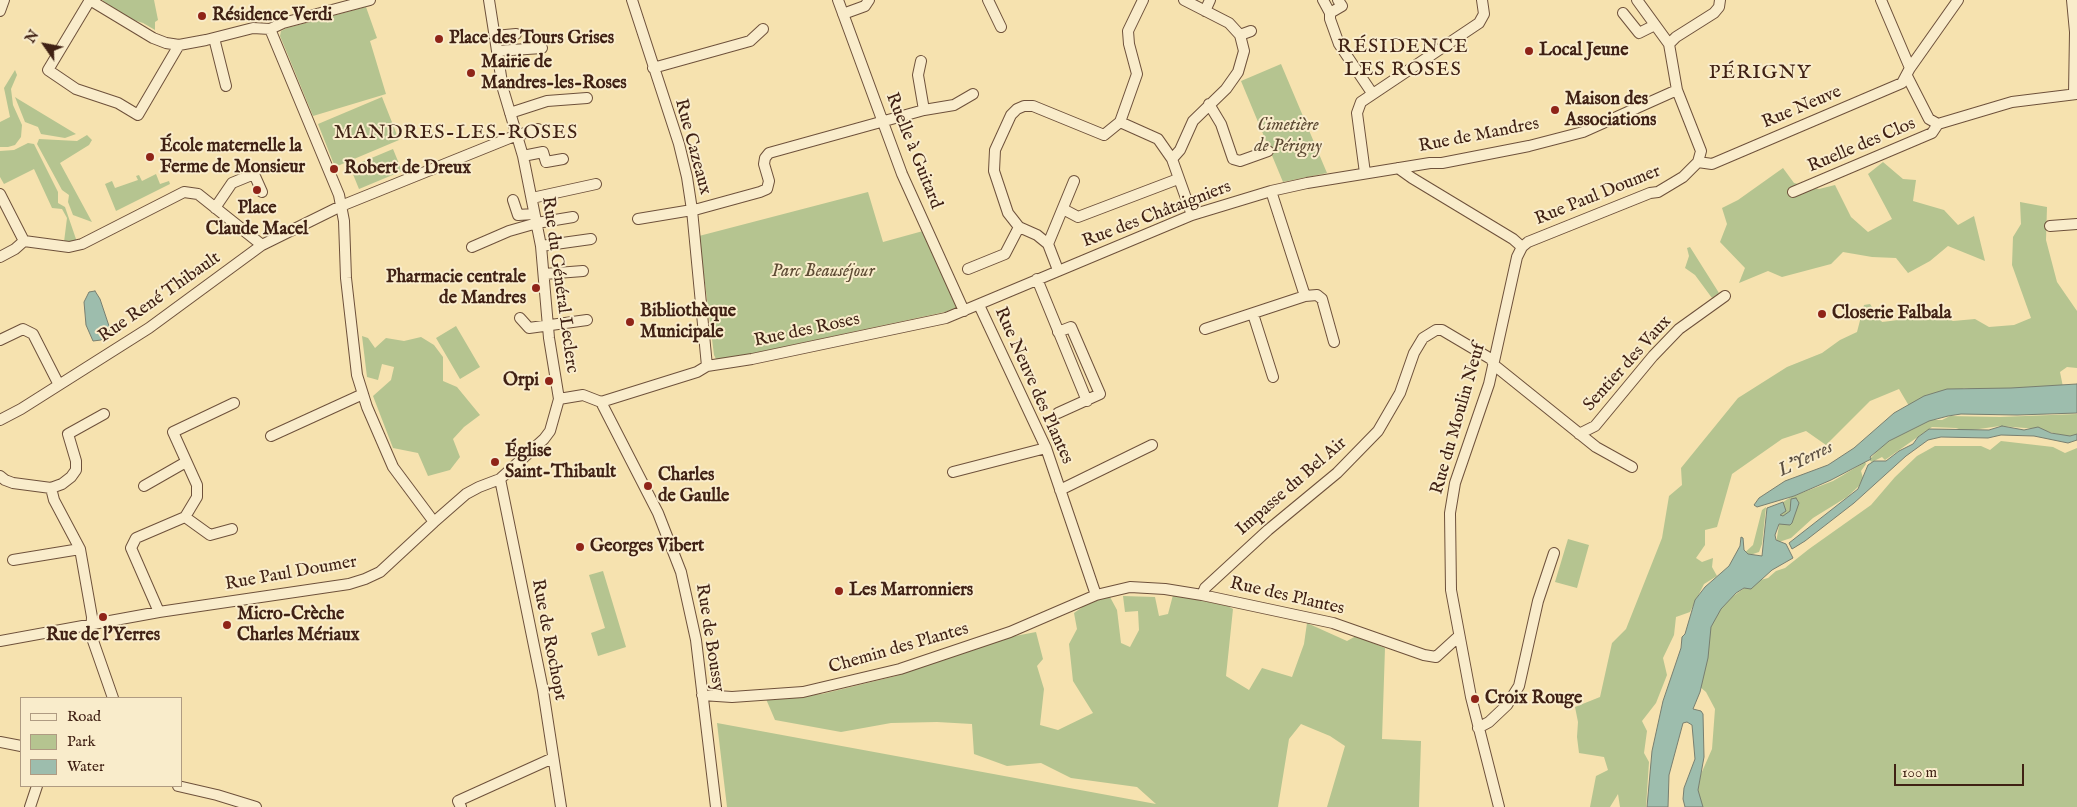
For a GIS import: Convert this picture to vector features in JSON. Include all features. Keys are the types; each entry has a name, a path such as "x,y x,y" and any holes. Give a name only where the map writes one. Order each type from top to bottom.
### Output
{"street":[{"path":"0,11 4,0"},
{"path":"179,45 138,115 118,102 76,89 48,70 95,1 153,38 179,45 252,28 270,29 330,5 370,0"},
{"name":"Rue du Général Leclerc","path":"489,0 510,114 523,156 541,246 548,326 559,399"},
{"name":"Rue Cazeaux","path":"632,0 679,144 687,177 707,366"},
{"name":"Ruelle à Guitard","path":"838,0 902,174 964,311"},
{"path":"843,14 866,6 869,0"},
{"path":"988,0 1001,27"},
{"path":"1058,270 1048,244 1037,235 1019,226 1008,213 994,171 995,150 1011,115 1017,109 1024,106 1033,106 1104,135 1120,122 1137,74 1128,44 1128,31 1143,0"},
{"path":"1172,159 1180,150 1192,121 1226,89 1238,72 1244,51 1240,35 1229,23 1184,0"},
{"path":"1205,11 1210,0"},
{"path":"1323,0 1330,13 1330,19 1339,44 1372,93"},
{"path":"1330,13 1342,6 1338,0"},
{"path":"1365,173 1357,113 1361,102 1479,23 1484,14 1482,0"},
{"path":"1637,0 1669,44 1677,90 1701,152 1698,162"},
{"path":"1669,44 1676,37 1714,13 1719,7 1720,0"},
{"path":"1880,0 1929,119 1938,124 2012,102 2076,94 2075,32 2072,0"},
{"path":"1909,72 1958,0"},
{"path":"1623,12 1639,33 1655,24"},
{"path":"270,29 332,177 341,206 344,221 346,278 357,375 363,394 393,467 434,522"},
{"path":"653,68 750,41 763,29"},
{"path":"1240,35 1251,31"},
{"path":"495,36 516,34"},
{"path":"214,38 226,86"},
{"path":"497,51 542,48"},
{"path":"921,61 918,75 924,110"},
{"name":"Rue Neuve","path":"1698,162 1712,164 1902,83 1909,72"},
{"name":"Rue de Mandres","path":"1398,168 1430,163 1442,164 1476,158 1583,132 1677,90"},
{"path":"638,218 692,210 767,189 770,181 764,164 765,158 769,154 924,110 954,105 972,94"},
{"path":"510,114 547,101 587,98"},
{"path":"1209,104 1221,124 1233,159 1240,161 1268,151"},
{"path":"1120,122 1158,139 1172,159 1192,215"},
{"name":"Ruelle des Clos","path":"1793,192 1932,133 1938,124"},
{"name":"Rue René Thibault","path":"0,420 149,328 262,245 341,206 538,129"},
{"path":"523,156 544,152 546,162 563,159"},
{"name":"Rue Paul Doumer","path":"1522,248 1536,239 1650,193 1658,192 1684,177 1698,162"},
{"path":"1398,168 1513,239 1522,248"},
{"name":"Rue des Châtaigniers","path":"964,311 1192,215 1271,191 1398,168"},
{"path":"214,208 232,183 254,174 262,192"},
{"path":"1063,208 1078,217 1178,179"},
{"path":"1048,244 1074,181"},
{"path":"532,198 596,184"},
{"path":"1271,191 1306,296"},
{"path":"0,257 15,249 24,241 69,247 82,244 184,192 198,194 262,245"},
{"path":"0,194 24,241"},
{"path":"513,200 518,215 535,218 573,216"},
{"path":"472,248 535,218"},
{"path":"2050,226 2077,224"},
{"path":"968,269 1006,254 1019,226"},
{"path":"541,246 591,239"},
{"name":"Rue du Moulin Neuf","path":"1498,807 1478,728 1451,590 1450,513 1455,483 1494,365 1517,257 1522,248"},
{"path":"544,274 583,270"},
{"path":"1037,279 1087,401"},
{"path":"1205,329 1306,296 1317,295 1322,298 1334,342"},
{"name":"Sentier des Vaux","path":"1578,434 1595,426 1653,356 1679,329 1725,296"},
{"name":"Rue Neuve des Plantes","path":"979,304 1046,448 1096,595"},
{"name":"Rue des Roses","path":"601,402 697,372 707,366 752,359 936,320 964,311"},
{"path":"1253,314 1273,377"},
{"path":"520,318 529,328 587,320"},
{"path":"1058,332 1072,326 1100,394 1058,413"},
{"path":"0,340 22,329 33,334 59,385"},
{"name":"Impasse du Bel Air","path":"1202,595 1205,588 1268,530 1338,473 1378,431 1400,393 1414,353 1423,338 1436,330 1442,330 1491,359 1494,365"},
{"path":"1494,365 1578,434 1596,447 1632,467"},
{"path":"271,436 363,394"},
{"path":"559,399 582,395 601,402"},
{"name":"Rue Paul Doumer","path":"0,641 159,612 340,585 365,579 380,572 466,494 500,479 544,439 550,431 559,399"},
{"name":"Rue de Boussy","path":"601,402 658,513 681,572 696,640 716,807"},
{"path":"159,612 131,548 136,538 185,517 197,497 197,486 173,432 234,403"},
{"path":"0,476 4,480 13,483 51,488 62,484 76,470 76,460 68,434 104,414"},
{"path":"1060,490 1152,444"},
{"path":"953,472 1046,448"},
{"path":"144,486 186,462"},
{"name":"Rue de Rochopt","path":"500,479 543,690 561,807"},
{"path":"51,488 54,500 80,549 92,617 91,635 113,697"},
{"path":"185,517 210,535 232,529"},
{"path":"13,560 80,549"},
{"path":"1478,728 1489,722 1507,705 1519,686 1538,602 1554,553"},
{"name":"Rue des Plantes","path":"1096,595 1130,587 1202,595 1334,623 1424,655 1436,656 1459,636"},
{"name":"Chemin des Plantes","path":"702,695 732,697 803,692 900,669 1010,632 1096,595"},
{"path":"0,742 20,746"},
{"path":"461,807 458,802 553,758"},
{"path":"30,807 37,787"},
{"path":"182,787 217,794 256,807"}],"green space":[{"path":"103,0 154,0 158,20 155,22 155,30 143,23 127,18"},
{"path":"366,7 377,38 370,41 386,94 313,116 280,36 281,31"},
{"name":"Cimetière de Périgny","path":"1281,64 1327,173 1283,182 1241,81"},
{"path":"15,70 17,75 11,89 13,105 22,125 21,137 15,145 0,147 0,122 10,117 4,88"},
{"path":"15,97 76,134 65,138 41,134 38,127 25,122"},
{"path":"382,97 399,140 335,167 318,124"},
{"path":"87,135 92,140 89,145 60,163 92,222 73,215 68,202 69,195 62,190 37,144 39,139 77,141"},
{"path":"28,143 34,144 58,192 58,203 65,207 77,242 64,242 67,218 62,209 52,208 34,169 4,184 0,177 0,151 14,150"},
{"path":"393,149 402,171 359,189 350,167"},
{"path":"1883,162 1903,179 1916,180 1913,201 1944,210 1958,225 1974,216 1985,261 1948,246 1930,261 1908,273 1896,258 1872,257 1843,252 1831,264 1782,277 1768,271 1739,283 1745,268 1720,242 1727,224 1722,208 1738,200 1783,168 1794,183 1819,189 1835,185 1851,217 1868,232 1892,219 1868,174"},
{"path":"156,174 160,184 169,181 170,184 116,211 105,184 112,181 115,188 138,180 136,176 139,175 142,181"},
{"name":"Parc Beauséjour","path":"868,192 883,242 923,231 957,308 717,361 714,355 699,236"},
{"path":"2020,202 2047,207 2046,240 2057,282 2077,311 2077,368 2067,367 2060,372 2063,387 1980,394 1964,388 1956,393 1927,395 1909,406 1899,389 1870,401 1826,445 1806,431 1782,439 1732,474 1717,527 1705,530 1705,545 1696,558 1702,562 1713,558 1712,567 1717,576 1704,584 1690,612 1676,617 1674,635 1663,658 1667,675 1656,703 1642,721 1647,731 1644,753 1649,762 1646,807 1620,807 1618,794 1610,807 1590,807 1596,776 1608,770 1604,757 1579,753 1578,722 1575,707 1600,697 1612,643 1626,629 1662,538 1669,496 1682,485 1681,468 1738,398 1787,367 1822,353 1840,340 1857,332 1864,305 1870,304 1882,322 1938,315 1953,321 1975,319 1989,327 2014,325 2031,318 2012,265 2013,237 2021,224"},
{"path":"1690,247 1719,293 1712,298 1695,275 1685,268 1689,256 1687,248"},
{"path":"456,326 480,367 460,379 436,338"},
{"path":"362,336 368,338 375,348 386,338 404,341 421,337 434,345 443,357 443,381 457,387 480,415 464,427 453,439 460,457 450,470 428,476 418,453 393,448 373,396 391,380 394,367 382,364 378,380 367,377"},
{"path":"2077,414 2077,434 2069,437 2038,429 2000,426 1965,431 1956,428 1932,427 1885,460 1882,457 1872,462 1869,460 1883,445 1930,420 1942,420 1950,416 2000,417"},
{"path":"2001,441 2053,447 2065,453 2077,448 2077,807 1696,807 1695,799 1701,774 1712,749 1715,709 1706,692 1700,687 1710,628 1715,615 1732,597 1753,582 1768,578 1776,571 1785,568 1871,505 1895,477 1917,456 1935,446 1981,446 1990,450"},
{"path":"1865,462 1866,464 1861,471 1863,478 1859,486 1847,497 1813,518 1791,538 1776,543 1783,502 1791,497 1833,481"},
{"path":"1766,507 1762,544 1759,552 1738,559 1753,545 1762,510"},
{"path":"1568,539 1589,545 1577,588 1555,582"},
{"path":"603,571 626,647 598,656 591,633 605,628 589,575"},
{"path":"1173,595 1228,606 1233,609 1226,676 1249,690 1262,668 1292,677 1304,644 1307,623 1347,641 1356,636 1385,648 1382,739 1421,741 1419,807 1327,807 1345,746 1330,736 1301,724 1289,739 1278,807 727,807 717,723 1156,804 1137,787 1071,778 1041,763 1007,766 974,754 972,724 937,722 891,723 841,732 775,720 766,699 822,694 896,676 994,640 1036,632 1043,659 1037,666 1044,689 1040,725 1058,730 1093,713 1073,681 1069,644 1077,629 1074,613 1091,601 1110,597 1117,610 1121,643 1130,647 1139,630 1138,611 1125,612 1123,596 1155,597 1159,616 1168,614"}],"water":[{"path":"95,291 100,299 110,329 108,335 101,340 93,341 86,325 84,302 89,292"},
{"path":"2077,384 2077,413 1961,414 1929,421 1889,441 1870,457 1871,459 1831,480 1794,496 1757,507 1754,505 1759,498 1785,481 1828,465 1854,448 1894,413 1924,396 1947,389"},
{"path":"2002,426 2024,430 2038,427 2051,433 2070,436 2077,434 2077,440 2068,443 2034,436 2001,435 1988,438 1941,437 1928,440 1906,456 1854,503 1792,549 1789,543 1858,489 1868,465 1874,461 1886,461 1899,451 1913,444 1918,437 1929,429 1989,430"},
{"path":"1796,498 1799,503 1792,523 1790,525 1779,524 1775,535 1776,540 1786,544 1793,558 1772,570 1751,589 1744,588 1736,593 1721,609 1711,627 1708,658 1700,692 1693,709 1701,711 1703,714 1704,757 1698,790 1703,807 1685,807 1683,799 1684,788 1695,759 1692,725 1687,722 1683,723 1669,775 1668,807 1647,807 1652,751 1663,701 1695,600 1705,587 1729,566 1740,546 1741,537 1743,538 1744,550 1748,554 1762,556 1767,508 1783,502 1786,511 1780,515 1783,516 1790,511 1791,499"}],"place":[{"name":"Résidence Verdi","path":"202,16"},
{"name":"Place des Tours Grises","path":"439,39"},
{"name":"Local Jeune","path":"1529,51"},
{"name":"Mairie de Mandres-les-Roses","path":"471,73"},
{"name":"Maison des Associations","path":"1555,110"},
{"name":"École maternelle la Ferme de Monsieur","path":"150,157"},
{"name":"Robert de Dreux","path":"334,169"},
{"name":"Place Claude Macel","path":"257,190"},
{"name":"Pharmacie centrale de Mandres","path":"536,288"},
{"name":"Closerie Falbala","path":"1822,314"},
{"name":"Bibliothèque Municipale","path":"630,322"},
{"name":"Orpi","path":"549,381"},
{"name":"Église Saint-Thibault","path":"495,462"},
{"name":"Charles de Gaulle","path":"648,486"},
{"name":"Georges Vibert","path":"580,547"},
{"name":"Les Marronniers","path":"839,591"},
{"name":"Rue de l'Yerres","path":"103,617"},
{"name":"Micro-Crèche Charles Mériaux","path":"227,625"},
{"name":"Croix Rouge","path":"1475,699"}],"district":[{"name":"RÉSIDENCE LES ROSES","path":"1403,60"},
{"name":"PÉRIGNY","path":"1760,74"},
{"name":"MANDRES-LES-ROSES","path":"456,134"}],"water label":[{"name":"L'Yerres","path":"1806,460"}]}
